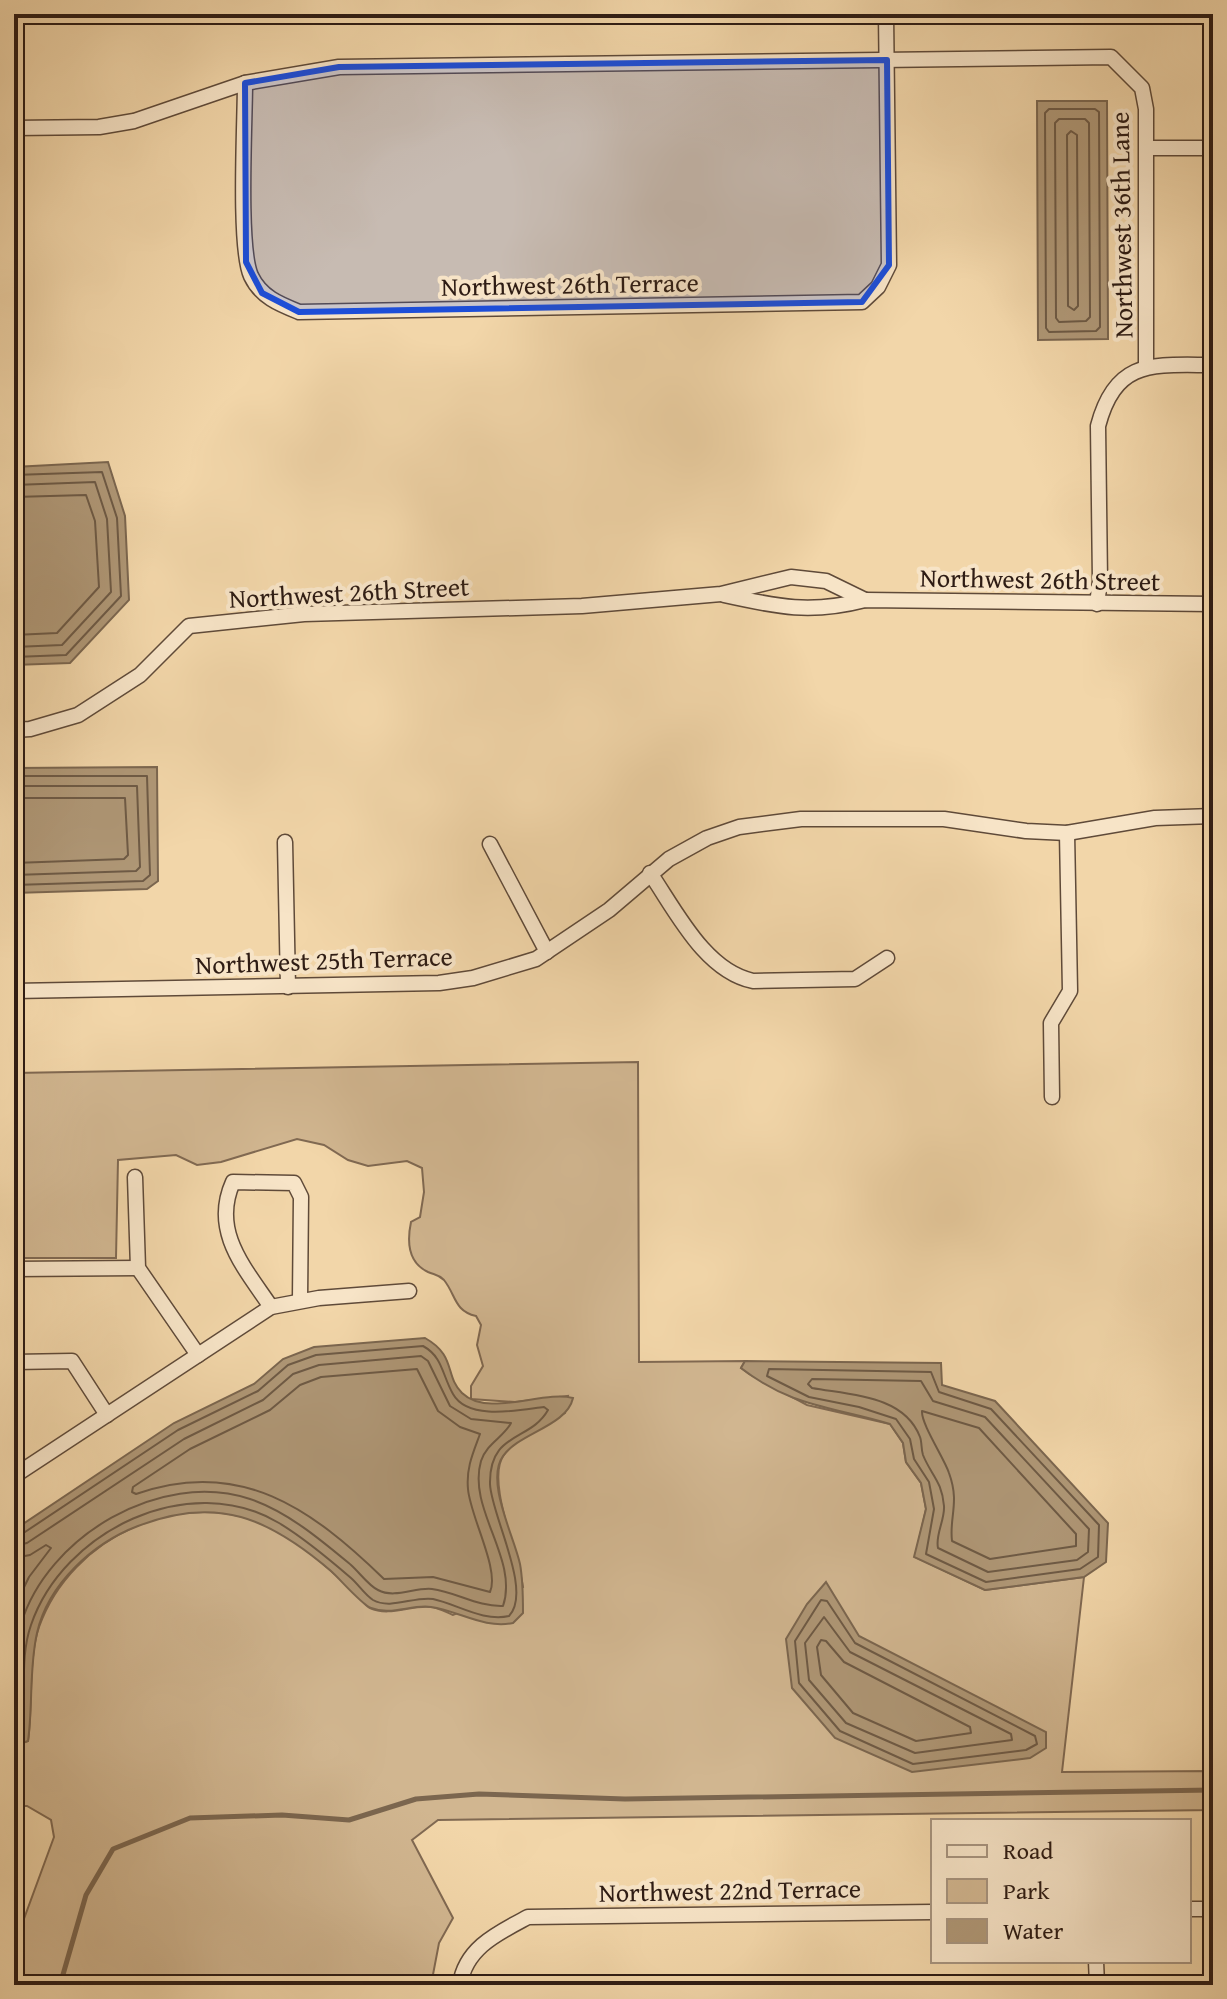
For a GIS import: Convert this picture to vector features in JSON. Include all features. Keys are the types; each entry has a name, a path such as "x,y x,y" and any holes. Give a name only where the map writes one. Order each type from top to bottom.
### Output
{"street":[{"path":"14,128 99,127 134,121 245,83 339,67 887,60 886,14"},
{"name":"Northwest 36th Lane","path":"887,60 1111,57 1142,88 1147,148 1146,366 1127,374 1113,389 1104,404 1098,426 1100,581 1097,604"},
{"name":"Northwest 26th Terrace","path":"245,83 246,262 262,293 278,304 299,312 862,302 878,287 889,265 887,60"},
{"path":"1147,148 1213,148"},
{"path":"1146,366 1213,365"},
{"name":"Northwest 26th Street","path":"14,730 30,729 78,715 140,675 189,626 304,614 582,606 721,594 777,579 807,577 826,581 865,600"},
{"name":"Northwest 26th Street","path":"721,594 797,610 834,609 865,600 1213,604"},
{"name":"Northwest 25th Terrace","path":"14,991 439,983 504,969 547,952 609,910 650,873 707,838 772,821 944,819 1026,831 1067,833 1155,818 1213,816"},
{"path":"1052,1097 1051,1023 1070,991 1067,833"},
{"path":"285,842 288,987"},
{"path":"490,844 547,952"},
{"path":"650,873 710,957 725,971 739,978 753,981 855,979 887,958"},
{"path":"135,1177 138,1268 198,1355"},
{"path":"271,1307 228,1238 224,1224 225,1201 233,1182 294,1183 301,1197 300,1300"},
{"path":"14,1269 138,1268"},
{"path":"14,1476 271,1307 300,1300 409,1291"},
{"path":"14,1362 72,1361 107,1415"},
{"path":"1191,1909 1213,1909"},
{"name":"Northwest 22nd Terrace","path":"460,1985 462,1970 486,1939 528,1917 931,1912"},
{"path":"1096,1963 1097,1985"}],"highlighted area":[{"path":"887,60 889,265 862,302 299,312 262,293 246,262 245,83 339,67"}],"green space":[{"path":"638,1062 639,1362 745,1361 741,1368 749,1374 807,1405 890,1424 903,1443 906,1462 921,1483 926,1509 915,1557 985,1590 1084,1577 1062,1772 1213,1771 1213,1810 438,1820 412,1840 453,1918 439,1943 431,1985 14,1985 14,1946 54,1837 51,1820 27,1806 14,1806 14,1746 28,1741 33,1653 39,1627 55,1595 77,1567 104,1544 134,1527 168,1516 203,1512 238,1516 272,1528 293,1541 325,1565 370,1608 392,1611 433,1607 453,1615 523,1587 501,1499 499,1466 516,1442 565,1413 568,1396 515,1402 471,1399 471,1386 483,1366 477,1345 481,1325 476,1316 459,1306 444,1280 421,1268 412,1257 409,1244 411,1222 420,1217 424,1192 422,1168 407,1161 368,1166 348,1160 324,1145 297,1139 221,1162 197,1165 176,1155 118,1160 116,1258 14,1258 14,1073"}],"water":[{"path":"1037,101 1107,101 1108,339 1038,340"},
{"path":"108,462 125,516 129,600 70,663 14,665 14,467"},
{"path":"157,767 158,881 147,889 14,893 14,768"},
{"path":"425,1338 442,1352 457,1386 473,1400 501,1403 547,1397 573,1398 562,1416 510,1448 498,1467 502,1509 522,1576 523,1613 513,1623 492,1624 431,1607 386,1611 371,1608 308,1553 264,1525 217,1513 193,1512 166,1517 121,1533 89,1554 51,1598 37,1633 28,1741 14,1746 14,1530 174,1423 254,1384 283,1359 314,1347"},
{"path":"745,1361 941,1363 942,1385 995,1401 1108,1523 1106,1562 1084,1577 985,1590 914,1557 926,1509 921,1483 906,1462 903,1443 890,1424 795,1399 741,1368"},
{"path":"826,1582 859,1636 1046,1732 1046,1748 1030,1758 912,1772 835,1738 792,1688 786,1639 807,1604"}],"waterway":[{"path":"60,1985 86,1895 113,1849 190,1818 282,1815 349,1820 416,1799 479,1794 625,1799 1213,1790"}]}
